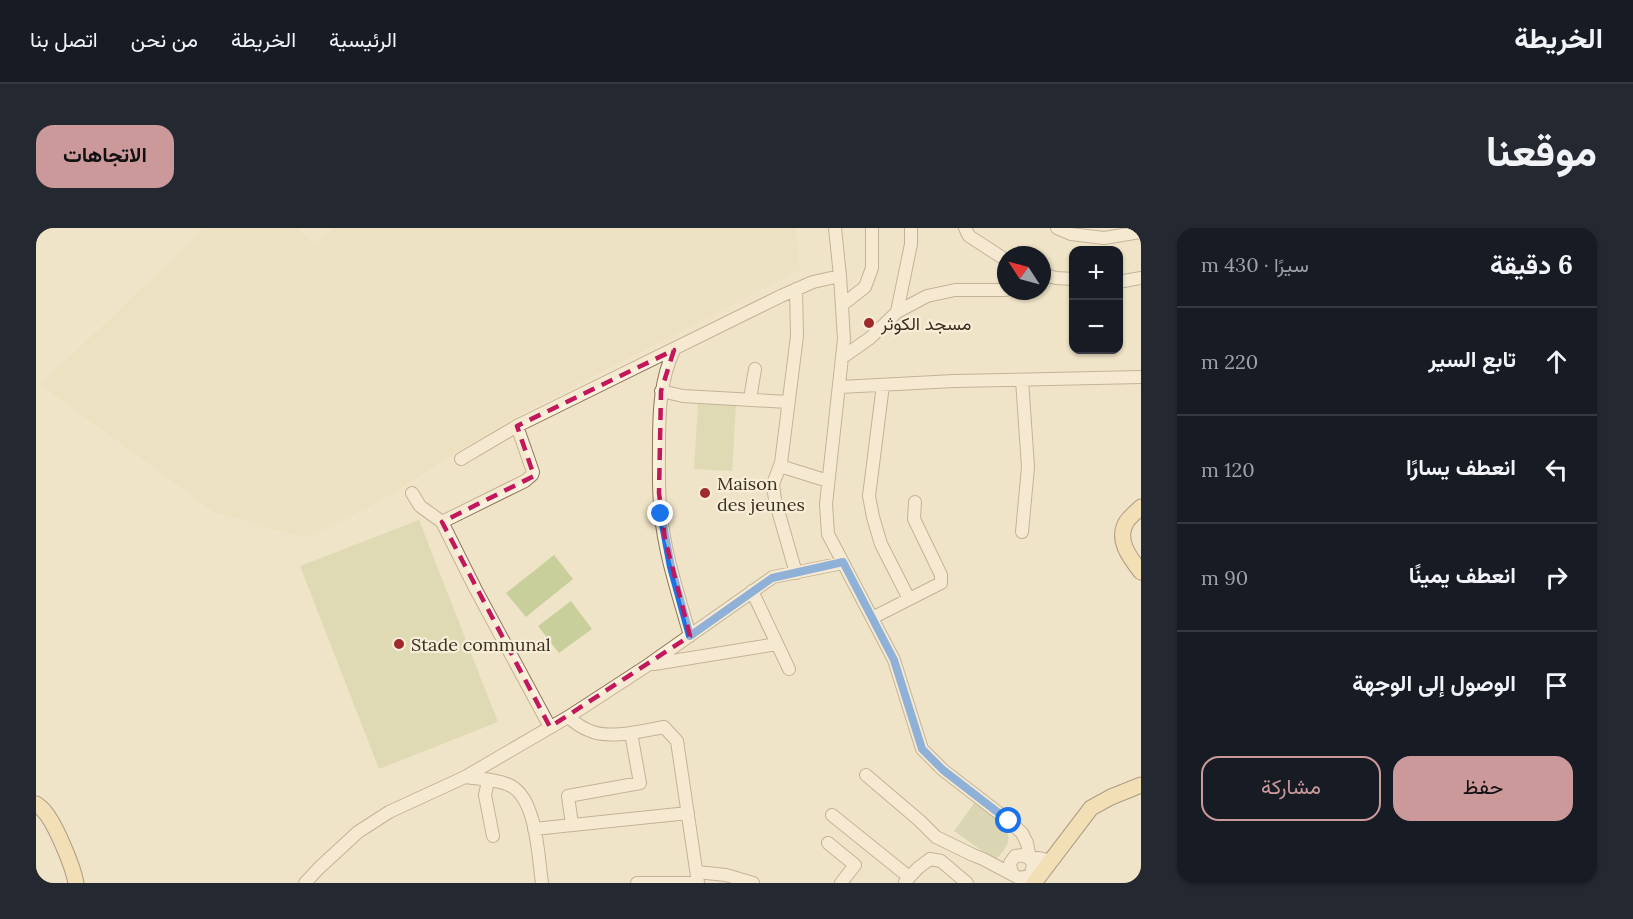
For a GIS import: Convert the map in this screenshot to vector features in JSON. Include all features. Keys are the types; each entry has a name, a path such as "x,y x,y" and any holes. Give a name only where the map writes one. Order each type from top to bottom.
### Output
{"main road":[{"path":"1141,507 1127,521 1122,537 1128,555 1141,572"},
{"path":"1031,880 1051,861 1091,808 1141,785"},
{"path":"36,804 45,811 57,832 76,883"}],"street":[{"path":"835,228 844,339 826,504 828,534 894,660 922,749 943,770 1022,833 1033,864 1031,880 1025,877 1019,878 936,837 866,775"},
{"path":"842,305 865,287 872,268 872,228"},
{"path":"897,312 911,244 911,228"},
{"path":"965,228 969,236 997,254"},
{"path":"1058,228 1071,234 1104,238 1141,232"},
{"path":"461,459 517,426 796,289 813,282 840,276"},
{"path":"1051,277 1069,279"},
{"path":"1051,279 1056,278"},
{"path":"1123,281 1141,278"},
{"path":"796,289 797,336 780,466 774,484 775,500 796,573"},
{"path":"843,357 870,338 897,312 927,296 955,290 997,290"},
{"path":"674,350 667,364 661,391 659,420 661,514 671,567 690,636"},
{"path":"750,399 755,369"},
{"path":"840,387 954,381 1141,377"},
{"path":"1022,380 1028,467 1022,532"},
{"path":"883,385 869,496 881,543 909,599"},
{"path":"661,391 683,396 788,402"},
{"path":"442,522 525,481 532,475 517,426"},
{"path":"780,466 828,481"},
{"path":"412,493 420,506 442,522 550,727"},
{"path":"872,618 941,583 940,575 914,519 915,502"},
{"path":"305,883 358,832 389,812 465,777 568,717 648,665 772,578 843,562"},
{"path":"752,591 789,669"},
{"path":"648,665 777,644"},
{"path":"568,717 589,731 600,734 631,733 664,727 677,741 698,879"},
{"path":"572,825 568,796 640,783 631,733"},
{"path":"465,777 504,783 513,787 527,803 534,829 542,883"},
{"path":"488,781 485,795 493,836"},
{"path":"534,829 688,813"},
{"path":"832,814 907,880 930,858 941,861 967,883"},
{"path":"828,843 855,865 841,883"},
{"path":"1013,874 1010,867 1012,859 1019,855 1030,859 1039,858 1051,861"},
{"path":"637,883 726,875 753,883"}],"highlighted area":[{"path":"674,350 661,391 659,493 665,539 690,636 550,727 442,522 534,476 517,426"}],"shaded area":[{"path":"204,228 297,228 315,245 333,228 795,228 800,270 512,418 375,504 305,538 214,512 40,384"}],"green space":[{"path":"698,403 736,405 732,471 694,469"},
{"name":"Stade communal","path":"419,520 498,722 379,769 300,566"},
{"path":"554,555 573,579 526,617 506,593"},
{"path":"571,601 592,629 559,653 538,626"},
{"path":"975,802 1004,826 1007,832 1009,839 1007,845 995,860 954,831"}],"place":[{"name":"مسجد الكوثر","path":"869,323"},
{"name":"Maison des jeunes","path":"705,493"},
{"name":"Stade communal","path":"399,644"}],"route":[{"path":"661,514 671,567 690,636 772,578 843,562 894,660 922,749 943,770 1009,821"}]}
